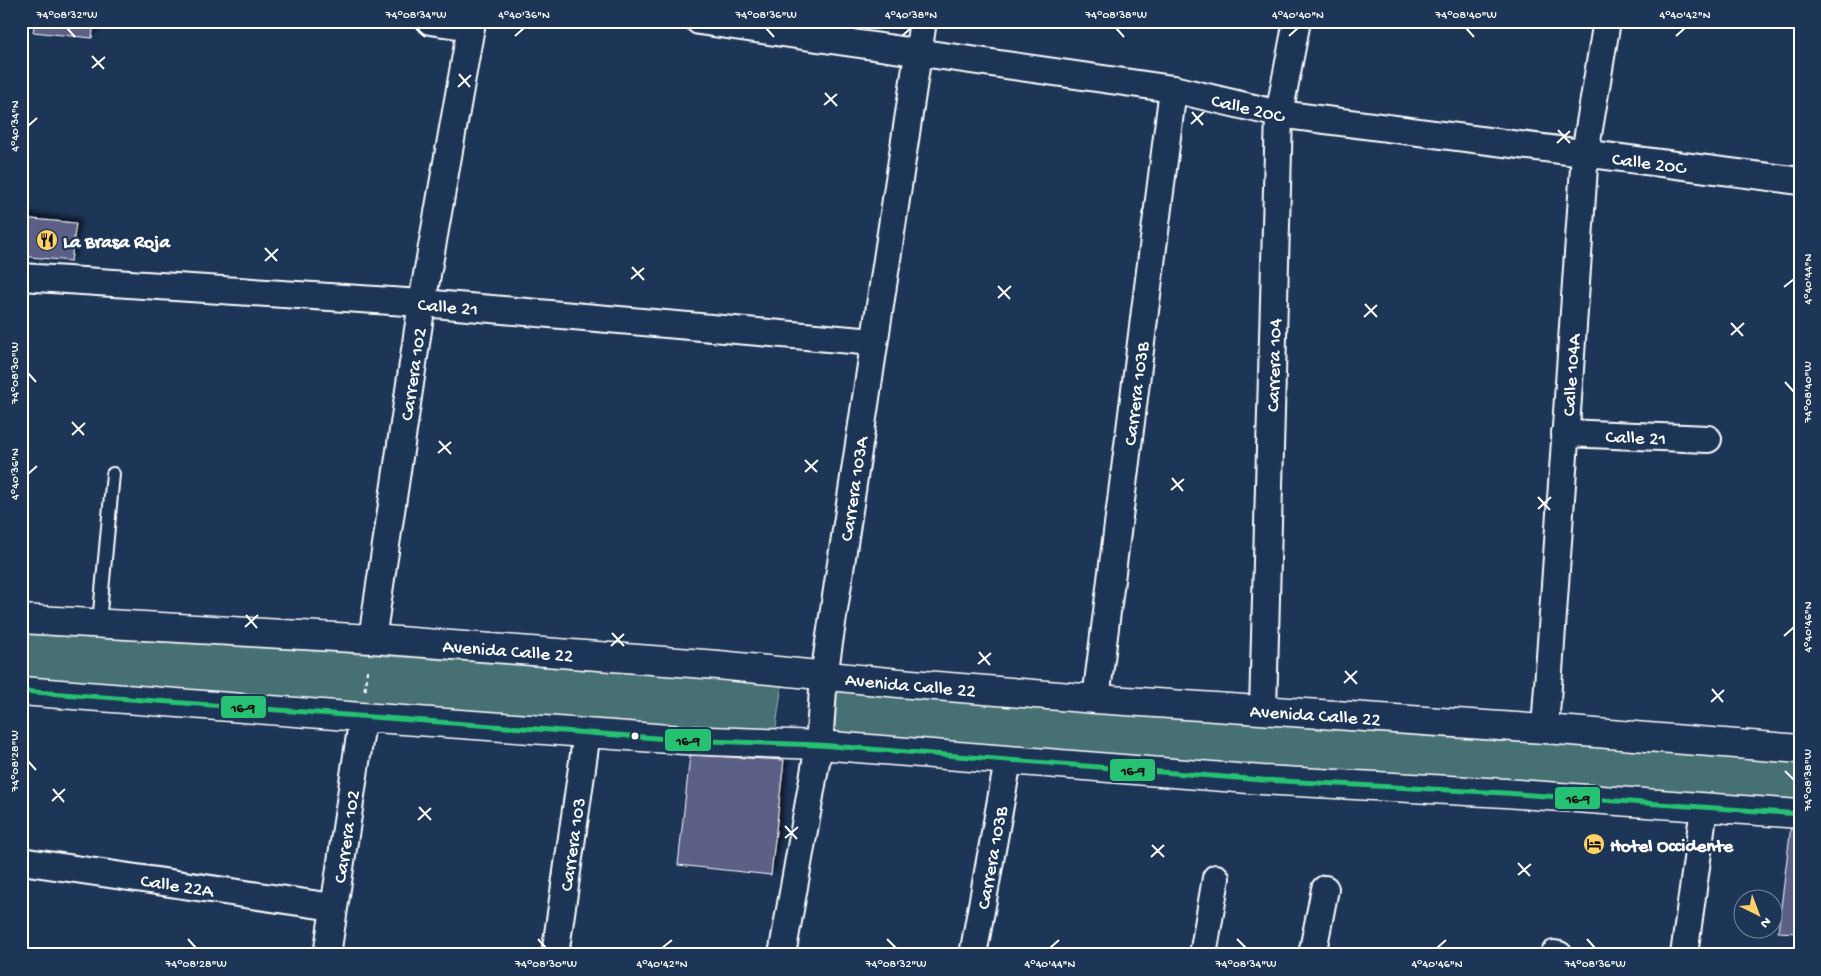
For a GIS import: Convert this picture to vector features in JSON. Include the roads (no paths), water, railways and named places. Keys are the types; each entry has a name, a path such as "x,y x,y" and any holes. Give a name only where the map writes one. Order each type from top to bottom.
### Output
{"street":[{"path":"430,21 472,24"},
{"name":"Calle 20C","path":"699,21 1173,89 1280,114 1800,181"},
{"name":"Carrera 103A","path":"782,955 819,745 824,676 922,21"},
{"name":"Carrera 104","path":"1263,710 1280,114 1297,21"},
{"name":"Calle 104A","path":"1545,729 1585,153 1607,21"},
{"name":"Carrera 102","path":"372,639 422,303 472,24"},
{"name":"Carrera 103B","path":"1096,699 1173,89"},
{"name":"Calle 21","path":"21,277 422,303 874,342"},
{"name":"Calle 21","path":"1565,433 1708,439"},
{"name":"Avenida Calle 22","path":"21,619 372,639 718,665 899,683 1096,699 1545,729 1800,749"},
{"path":"21,691 683,740 819,745 1262,780 1505,793 1800,814"},
{"name":"Carrera 102","path":"327,955 361,717"},
{"name":"Carrera 103","path":"555,955 587,733"},
{"name":"Carrera 103B","path":"974,955 1008,761"},
{"path":"1684,955 1704,808"},
{"name":"Calle 22A","path":"21,861 333,907"},
{"path":"1202,955 1216,878"},
{"path":"1312,955 1325,889"},
{"path":"1554,954 1559,955"}],"lane":[{"path":"99,623 113,474"}],"place":[{"name":"La Brasa Roja","path":"47,240"},
{"name":"Hotel Occidente","path":"1594,844"}]}
